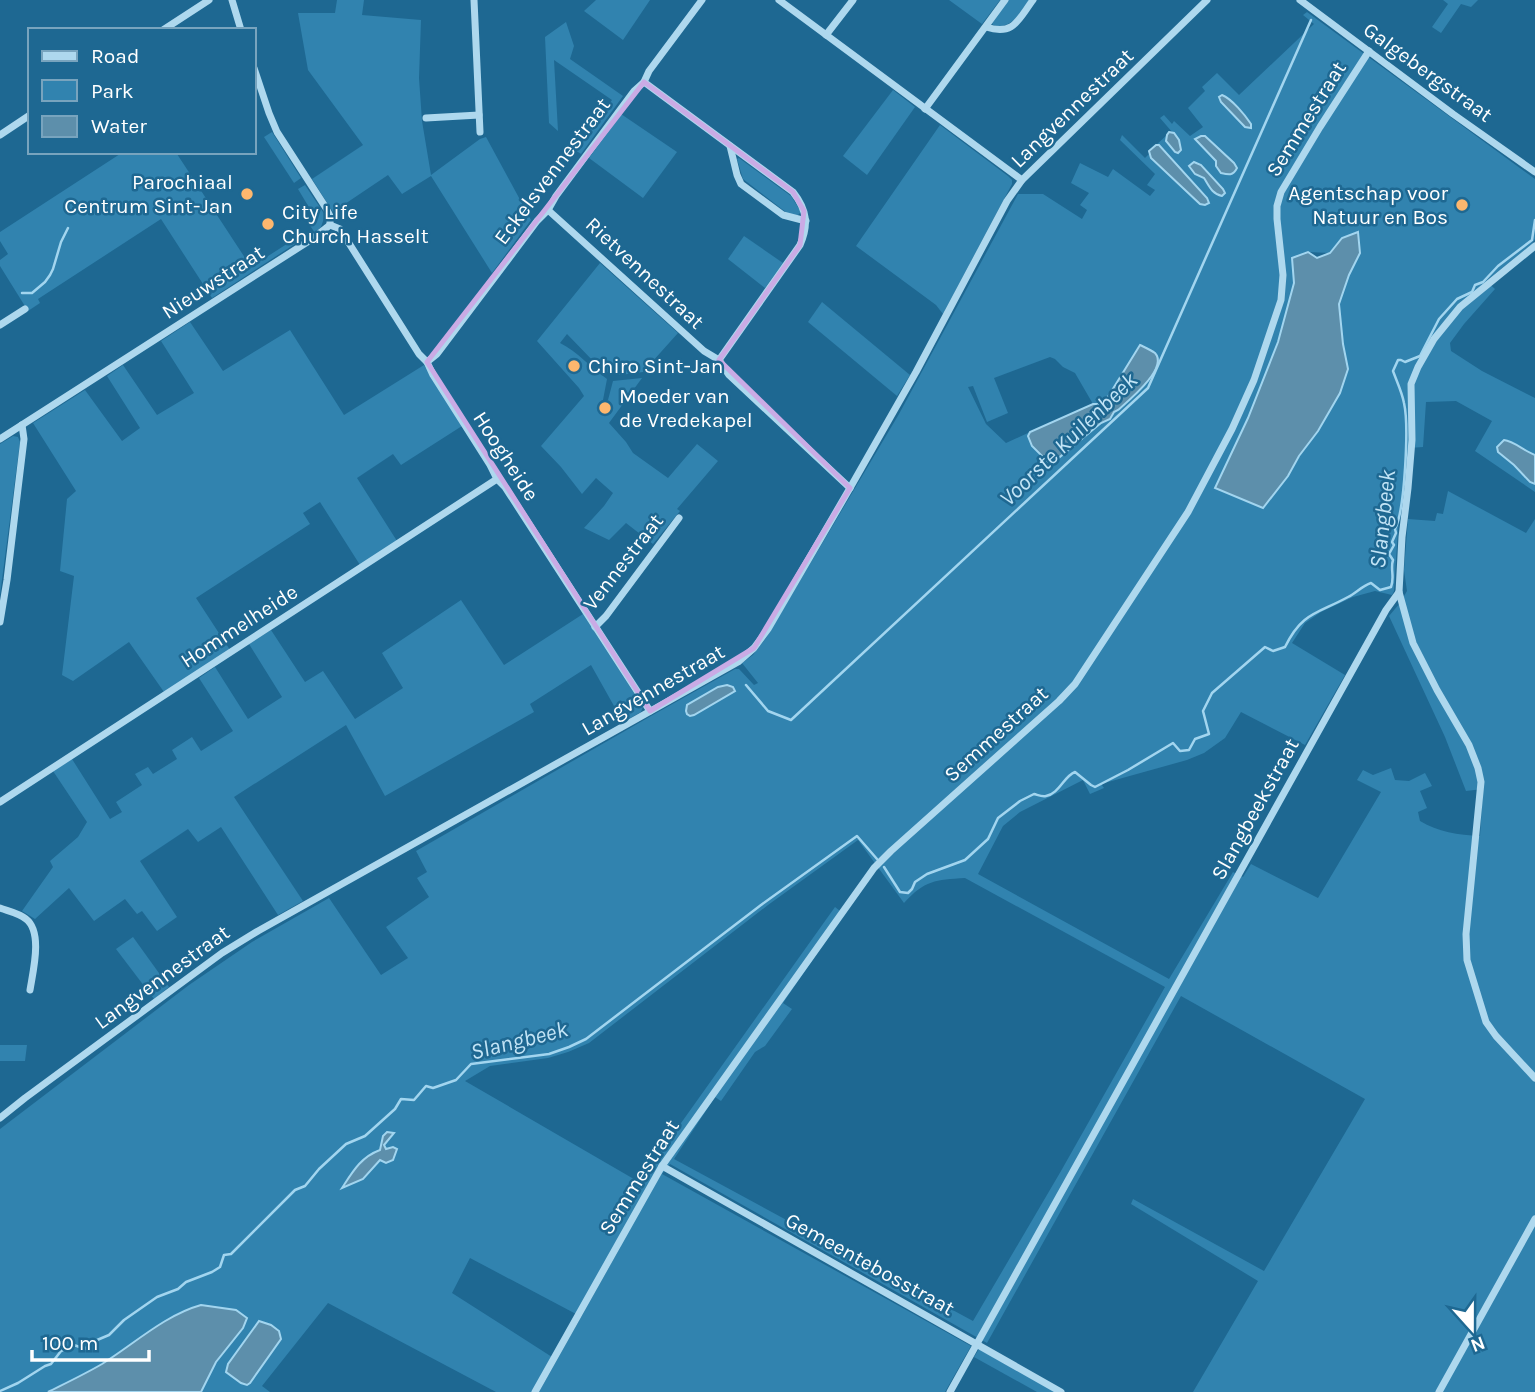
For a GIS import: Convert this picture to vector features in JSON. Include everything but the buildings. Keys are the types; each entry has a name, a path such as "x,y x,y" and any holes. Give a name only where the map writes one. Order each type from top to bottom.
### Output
{"street":[{"path":"166,28 209,0"},
{"path":"232,0 240,28"},
{"path":"474,0 480,132"},
{"name":"Eckelsvennestraat","path":"427,362 437,354 548,210 702,0"},
{"path":"779,0 1021,180"},
{"path":"827,35 853,0"},
{"path":"925,109 1005,0"},
{"path":"986,27 1002,30 1012,28 1033,0"},
{"name":"Langvennestraat","path":"0,1118 222,953 258,930 738,662 754,648 768,629 850,488 1021,180 1207,0"},
{"name":"Galgebergstraat","path":"1300,0 1535,172"},
{"name":"Semmestraat","path":"535,1392 662,1167 874,868 1075,684 1188,512 1232,429 1281,300 1283,275 1277,206 1281,192 1369,51"},
{"path":"256,74 277,132 326,208 331,225"},
{"path":"644,82 793,192 804,211 805,234 800,245 719,360"},
{"path":"426,118 479,114"},
{"path":"0,135 28,117"},
{"path":"730,146 741,184 783,215 806,221"},
{"name":"Rietvennestraat","path":"548,210 704,351 719,360 729,376 850,488"},
{"name":"Hoogheide","path":"331,225 340,229 419,354 427,362 497,479 505,487 650,712"},
{"name":"Nieuwstraat","path":"0,439 331,225"},
{"path":"1535,246 1460,307 1434,339 1415,375 1412,384 1412,440 1399,592 1413,642 1469,746 1481,782 1466,934 1467,960 1486,1022 1535,1079"},
{"path":"0,325 25,309"},
{"path":"0,622 24,439 22,425"},
{"name":"Hommelheide","path":"0,802 497,479"},
{"name":"Vennestraat","path":"595,627 680,518"},
{"name":"Slangbeekstraat","path":"950,1392 1386,610 1399,592"},
{"path":"0,908 24,917 36,936 30,990"},
{"name":"Gemeentebosstraat","path":"662,1167 1062,1392"},
{"path":"1439,1392 1535,1219"}],"highlighted area":[{"path":"644,82 793,192 804,211 800,245 719,360 850,488 754,648 650,711 427,362"}],"green space":[{"path":"337,0 364,0 362,15 421,20 419,78 422,121 431,175 486,137 531,220 492,273 431,176 402,194 388,175 333,212 312,179 363,145 308,70 298,13 335,13"},
{"path":"596,0 650,0 623,40 584,11"},
{"path":"949,0 1000,0 982,24"},
{"path":"1008,0 1029,0 1010,23 993,25 992,23"},
{"path":"1443,0 1478,0 1471,7 1461,4 1441,33 1432,27 1448,4"},
{"path":"1307,12 1535,179 1535,239 1486,281 1495,289 1450,343 1451,351 1482,371 1535,398 1535,455 1512,442 1497,447 1498,452 1535,484 1535,492 1475,451 1492,421 1456,401 1426,402 1423,447 1409,448 1392,595 1375,591 1353,597 1321,612 1305,623 1292,643 1345,675 1305,745 1241,712 1225,738 1204,753 1101,784 1104,788 1090,794 1083,780 1020,812 1003,826 978,874 1169,979 1233,872 1243,877 1251,864 1318,898 1381,792 1357,780 1363,770 1373,775 1391,768 1395,780 1409,781 1425,773 1432,786 1420,791 1427,808 1418,812 1420,821 1448,832 1480,836 1483,789 1466,791 1445,737 1389,616 1407,591 1404,570 1408,519 1435,521 1437,513 1443,514 1448,491 1526,533 1535,519 1535,1392 1193,1392 1258,1281 1131,1204 1133,1199 1264,1271 1365,1099 1181,996 987,1343 670,1164 662,1174 971,1346 945,1392 539,1392 621,1246 576,1314 470,1258 452,1293 552,1357 532,1392 496,1392 328,1303 262,1386 270,1392 201,1392 216,1362 243,1328 236,1310 200,1392 0,1392 0,1129 189,985 252,942 329,898 381,975 408,958 386,927 429,897 417,878 427,872 416,851 735,669 739,669 754,685 758,683 742,663 753,655 766,638 899,414 1018,194 1043,194 1082,219 1087,210 1080,205 1089,193 1071,183 1080,163 1108,177 1113,169 1150,196 1155,190 1147,185 1155,174 1120,140 1122,135 1145,158 1149,154 1200,204 1205,205 1209,202 1207,197 1156,145 1167,135 1166,137 1179,140 1160,118 1164,115 1172,124 1174,121 1190,136 1203,127 1188,108 1205,91 1202,87 1217,73 1239,95 1314,24 1303,15","holes":["1231,100 1247,117 1245,127 1221,102","1201,165 1223,189 1210,188 1204,178 1195,174 1190,166","1357,232 1349,275 1339,304 1340,393 1318,431 1262,508 1215,487 1248,418 1278,342 1294,283 1308,252 1330,253 1342,238","1050,357 1075,373 1093,404 1101,404 1158,362 1150,380 1113,412 1110,419 1028,436 1030,432 1006,443 986,424 968,387 973,386 987,422 1008,413 994,378","858,840 904,903 918,890 931,883 965,878 1165,987 973,1321 674,1159 715,1097 721,1101 755,1052 765,1046 792,1009 783,1003 844,914 835,907 639,1182 465,1081 490,1066 548,1058 589,1043 768,905"]},
{"path":"566,22 574,46 570,59 623,96 581,154 575,150 612,100 554,60 558,131 549,123 545,37"},
{"path":"893,90 915,107 867,175 843,156"},
{"path":"621,114 677,152 643,198 589,158"},
{"path":"940,125 1012,180 943,314 936,305 856,246"},
{"path":"272,132 301,178 294,183 264,137"},
{"path":"120,154 177,154 251,267 293,240 291,235 299,230 304,238 212,298 161,219 38,299 40,303 28,311 0,266 0,260 8,254 0,241 0,232"},
{"path":"737,159 791,196 801,212 797,216 787,213 743,179"},
{"path":"305,185 325,215 321,227 315,233 309,224 316,219 298,189"},
{"path":"744,236 783,263 765,288 728,259"},
{"path":"600,263 678,333 643,372 620,375 610,374 596,364 567,334 560,343 607,379 603,400 608,400 613,381 642,378 609,423 633,453 668,478 697,444 718,461 677,509 680,511 653,544 626,523 609,540 584,528 613,493 596,478 582,494 541,446 584,396 537,341"},
{"path":"822,302 910,375 897,396 808,322"},
{"path":"190,322 223,371 290,330 344,415 424,365 462,426 401,465 393,454 357,478 397,541 360,565 320,502 303,513 310,524 196,598 230,650 164,692 129,642 73,681 62,675 74,576 60,571 67,499 76,491 33,423 85,390 122,441 140,428 107,376 123,365 157,415 194,393 161,341"},
{"path":"13,436 18,437 20,442 0,595 0,444"},
{"path":"461,600 504,665 583,614 643,707 641,712 623,722 591,665 530,704 534,712 385,796 346,725 234,797 303,901 278,915 221,827 198,842 188,829 140,861 177,917 157,931 142,911 137,914 125,899 94,921 69,888 35,919 22,911 53,867 50,861 78,837 87,822 53,771 72,759 110,819 122,812 116,802 142,785 135,774 148,767 153,774 177,759 172,750 192,737 201,751 233,731 199,678 215,667 248,719 282,697 249,644 271,630 305,682 323,671 355,719 403,688 382,653"},
{"path":"133,937 169,987 154,999 116,949"},
{"path":"0,1045 27,1045 25,1061 0,1061"},
{"path":"979,1349 1056,1392 1037,1392 974,1357"}],"water":[{"path":"1222,95 1242,112 1251,128 1245,127 1221,102 1219,97"},
{"path":"1169,132 1174,133 1179,140 1181,150 1178,153 1166,141"},
{"path":"1205,136 1234,163 1237,168 1232,174 1221,173 1216,161 1195,139"},
{"path":"1159,145 1209,203 1200,204 1151,158 1149,151"},
{"path":"1194,162 1201,165 1223,189 1225,193 1222,196 1213,192 1204,178 1195,174 1189,166"},
{"path":"1358,232 1360,253 1339,304 1348,369 1340,393 1288,476 1263,508 1215,488 1248,418 1278,342 1294,283 1292,258 1308,252 1317,258 1330,253 1342,238"},
{"path":"1140,345 1155,353 1158,359 1157,367 1146,384 1114,412 1110,419 1101,423 1055,461 1048,462 1032,446 1028,436 1030,432 1093,404 1101,404"},
{"path":"1504,440 1535,455 1535,484 1498,452 1497,447"},
{"path":"727,685 735,691 694,715 687,714 687,705 718,687"},
{"path":"387,1132 394,1133 384,1145 386,1149 397,1149 393,1160 386,1163 380,1160 363,1179 342,1188 363,1161 380,1150 383,1136"},
{"path":"201,1305 236,1310 247,1318 243,1328 216,1362 201,1392 48,1392 102,1364 175,1316"},
{"path":"259,1321 279,1331 281,1339 247,1385 226,1372 228,1364"}],"waterway":[{"name":"Voorste Kuilenbeek","path":"746,685 768,711 791,720 1148,388 1311,20"},
{"name":"Slangbeek","path":"884,867 900,892 908,893 915,882 927,874 965,860 988,839 998,818 1020,801 1034,794 1051,795 1075,772 1095,787 1173,743 1180,751 1189,750 1195,739 1209,734 1203,711 1212,693 1265,647 1273,651 1285,647 1304,620 1368,584 1371,583 1380,590 1391,587 1393,560 1389,554 1394,545 1392,542 1404,487 1406,448 1404,403 1393,371 1398,360 1405,362 1420,356 1439,319 1457,299 1472,292 1475,285 1483,282 1498,266 1532,240 1535,220"},
{"path":"22,293 32,293 50,275 68,228"},
{"name":"Slangbeek","path":"0,1391 51,1364 61,1351 74,1345 85,1349 90,1343 109,1335 124,1320 157,1297 220,1267 224,1255 231,1254 346,1144 365,1136 395,1109 401,1099 414,1100 426,1086 433,1088 456,1080 471,1064 549,1054 586,1039 761,905 857,836 877,859"}],"place":[{"name":"Parochiaal Centrum Sint-Jan","path":"247,194"},
{"name":"Agentschap voor Natuur en Bos","path":"1462,205"},
{"name":"City Life Church Hasselt","path":"268,224"},
{"name":"Chiro Sint-Jan","path":"574,366"},
{"name":"Moeder van de Vredekapel","path":"605,408"}]}
